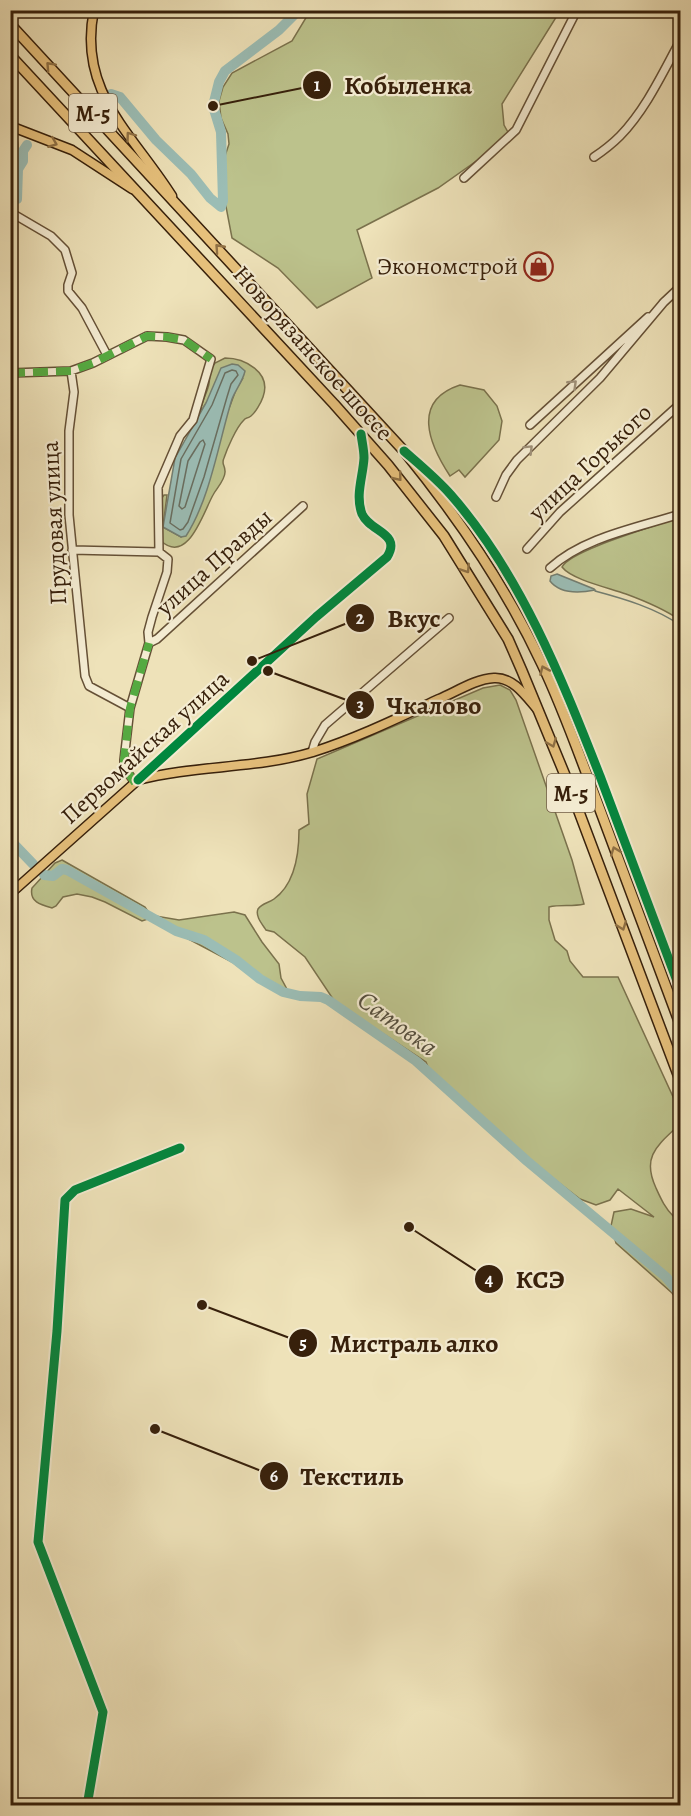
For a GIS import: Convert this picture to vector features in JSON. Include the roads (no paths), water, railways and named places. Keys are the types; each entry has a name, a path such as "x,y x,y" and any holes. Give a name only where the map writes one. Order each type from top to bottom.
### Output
{"highway":[{"name":"Новорязанское шоссе","path":"10,24 176,201 404,451 432,485 483,556 542,664 681,1024"},
{"name":"Новорязанское шоссе","path":"10,55 361,434 426,511 454,552 508,639 539,712 681,1080"}],"main road":[{"path":"94,10 91,41 96,78 115,116 176,201"},
{"path":"10,126 72,150 137,192"},
{"path":"136,782 159,775 239,766 312,752 344,741 484,680 501,678 516,686 539,712"},
{"name":"Первомайская улица","path":"10,894 136,782"}],"street":[{"path":"464,177 516,130 577,10"},
{"path":"671,10 681,16"},
{"path":"594,157 619,138 637,115 681,41"},
{"path":"10,212 51,236 65,250 72,273 68,291 82,308 107,355"},
{"path":"530,425 681,287"},
{"path":"496,497 506,475 517,460 600,378 664,302"},
{"path":"10,374 71,371 147,336 184,340 211,359 193,420 180,436 158,487 159,552"},
{"name":"Прудовая улица","path":"71,371 74,392 69,431 69,515 85,676 89,686 130,708"},
{"name":"улица Горького","path":"527,549 560,512 681,405"},
{"name":"Первомайская улица","path":"136,782 391,551 388,537 364,518 360,509 364,458 361,434"},
{"path":"404,451 435,478 457,502 504,568 530,614 576,715 681,989"},
{"name":"улица Правды","path":"149,643 157,639 209,594 303,506"},
{"path":"550,568 575,550 591,542 681,514"},
{"path":"72,550 159,552 168,559 148,632 149,643 130,708 124,764 136,782"},
{"path":"312,752 325,725 449,618"},
{"path":"87,1806 103,1712 38,1542 56,1342 65,1200 75,1190 180,1148"}],"water":[{"path":"232,364 238,365 245,371 244,375 232,399 201,505 186,536 181,537 163,527 175,458 206,403 221,368"},
{"path":"557,574 595,590 577,592 559,588 550,581 551,576"}],"waterway":[{"path":"111,94 120,97 156,140 221,207 223,201 221,132 213,106 219,82 225,71 279,30 299,10"},
{"path":"10,201 17,199 18,169 23,161 23,151 27,145"},
{"path":"595,591 650,609 680,625"},
{"name":"Сатовка","path":"10,840 33,864"},
{"name":"Сатовка","path":"44,875 53,876 62,869 67,870 176,931 204,940 283,992 328,1000 416,1061 527,1161 666,1277 680,1294"}],"place":[{"name":"Кобыленка","path":"213,106"},
{"name":"Экономстрой","path":"539,266"},
{"name":"Вкус","path":"252,661"},
{"name":"Чкалово","path":"268,671"},
{"name":"КСЭ","path":"409,1227"},
{"name":"Мистраль алко","path":"202,1305"},
{"name":"Текстиль","path":"155,1429"}]}
